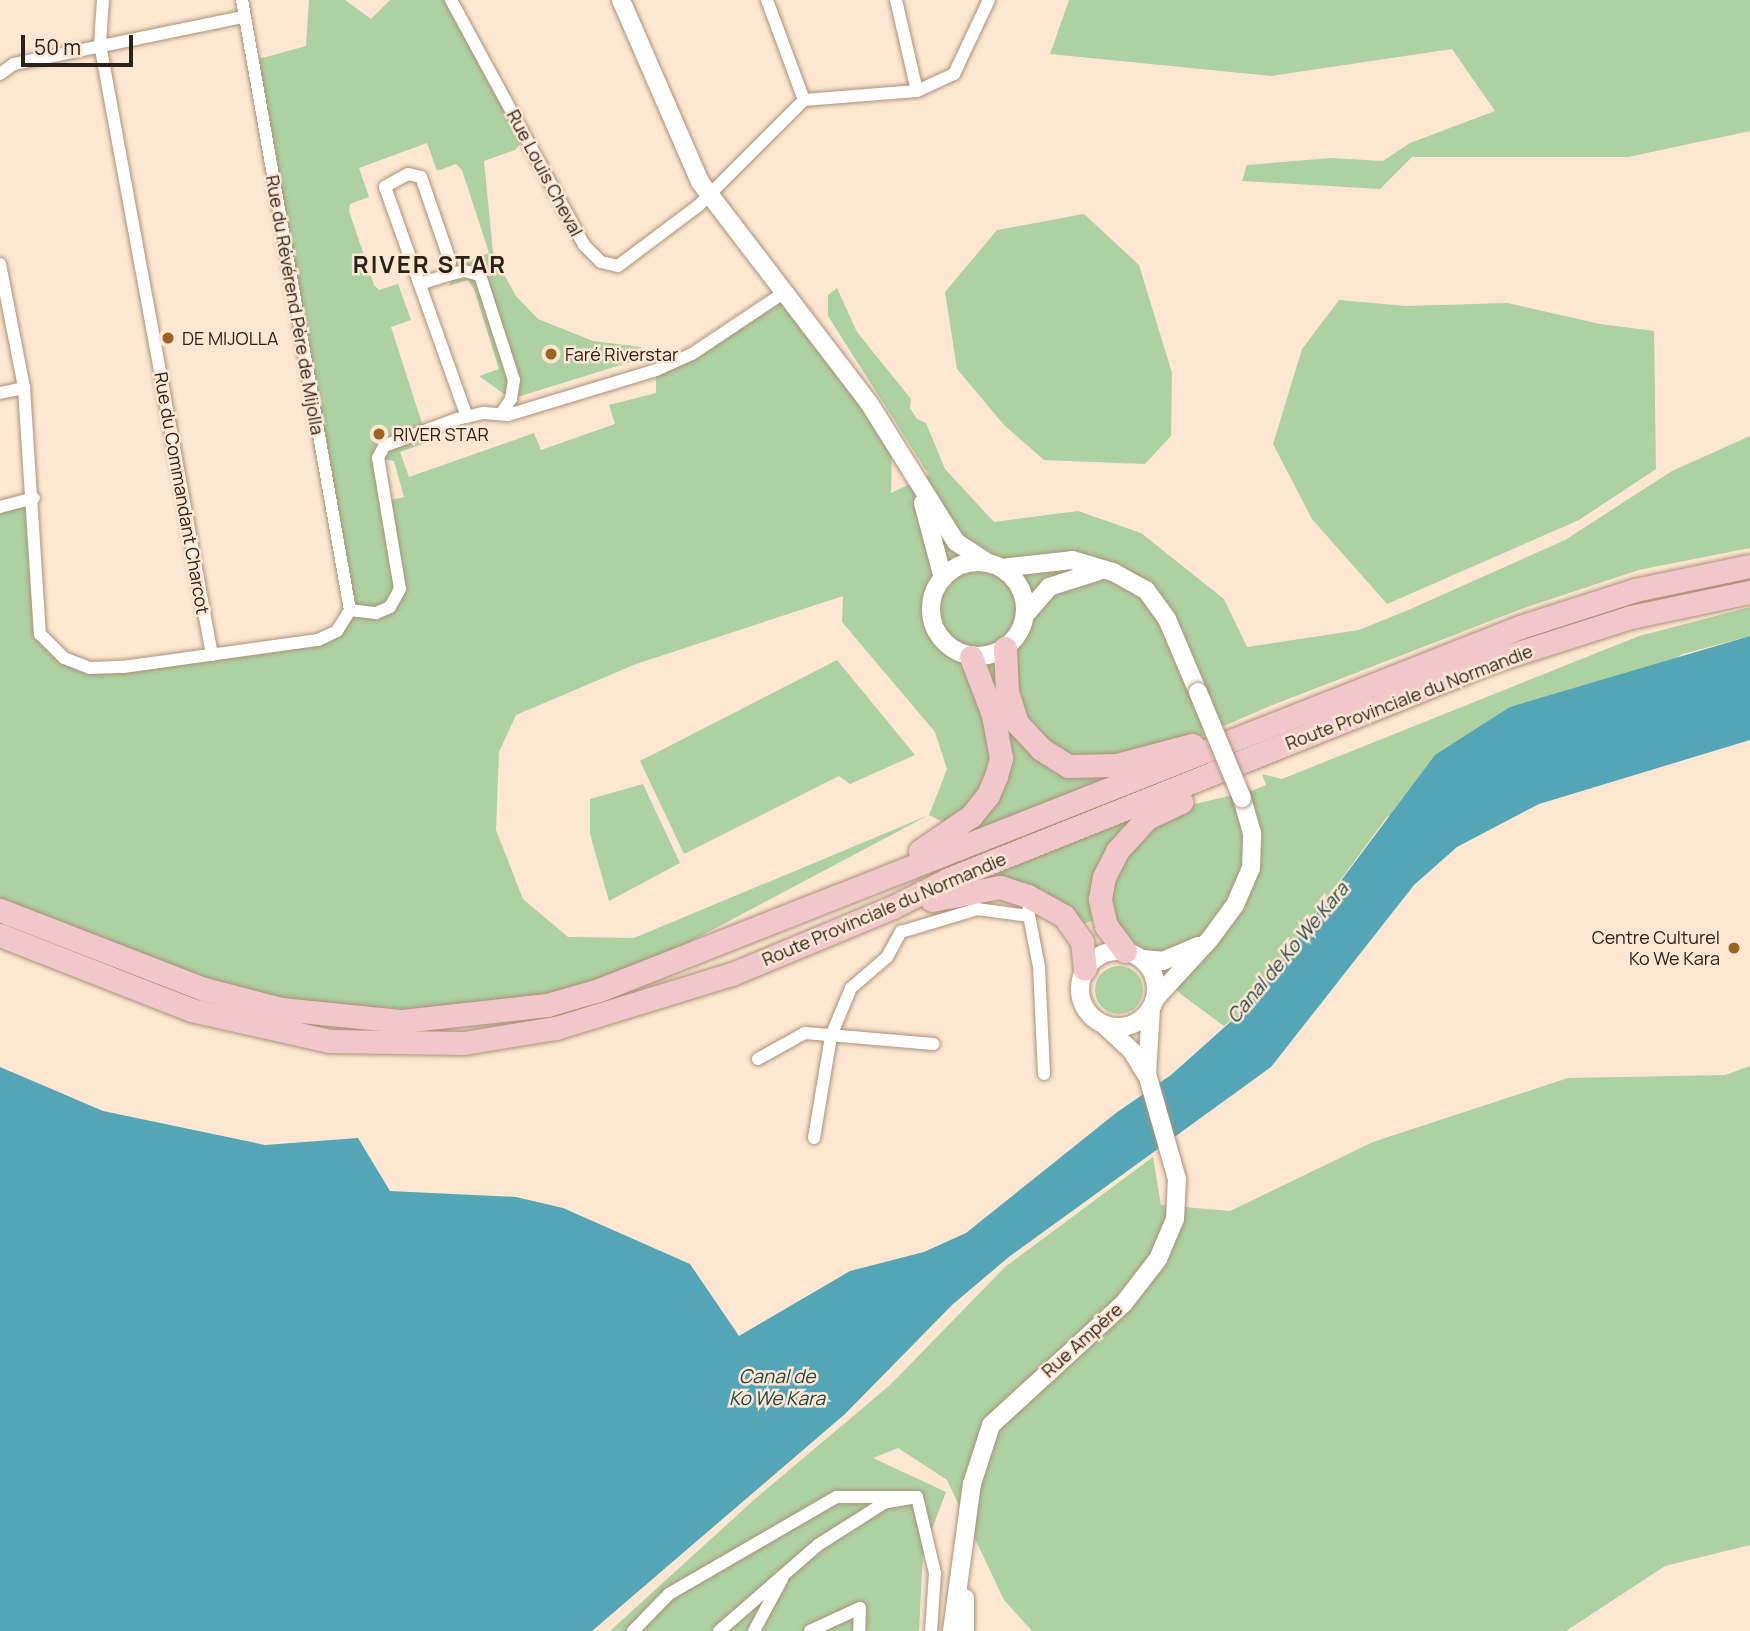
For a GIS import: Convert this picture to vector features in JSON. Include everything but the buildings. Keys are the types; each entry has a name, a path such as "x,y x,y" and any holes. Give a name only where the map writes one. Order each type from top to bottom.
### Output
{"highway":[{"name":"Route Provinciale du Normandie","path":"0,910 204,989 334,1017 402,1021 534,1007 598,990 1520,627 1635,590 1750,566"},
{"name":"Route Provinciale du Normandie","path":"0,935 191,1010 276,1031 353,1042 464,1043 611,1014 732,974 893,907 949,879 1493,661 1631,617 1750,592"},
{"path":"1005,648 1007,692 1017,723 1041,749 1068,766 1116,765 1258,731"},
{"path":"856,889 948,835 988,795 1001,758 993,715 971,657"},
{"path":"1134,955 1106,926 1100,899 1117,851 1147,818 1222,783 1269,752"},
{"path":"893,907 1000,887 1028,906 1064,916 1082,942 1085,969"}],"main road":[{"path":"621,0 692,166 709,195 869,403 919,488 956,542 995,565 1020,589 1025,615"},
{"path":"919,488 943,578"},
{"path":"1102,570 1049,587 1025,615 1015,639 1005,648 971,657 948,646 933,626 932,597 943,578 960,565 1072,560 1102,570 1146,590 1167,619 1242,798 1252,833 1251,868 1235,905 1210,939 1153,1004 1124,1026 1103,1024"},
{"path":"1148,1081 1132,1051 1082,1001 1085,969 1102,954 1134,955 1163,961 1210,939"},
{"path":"1134,955 1154,977 1148,1081"},
{"name":"Rue Ampère","path":"952,1631 972,1485 990,1425 1124,1303 1158,1259 1175,1219 1177,1179 1148,1081"},
{"name":"Rue Ampère","path":"965,1525 965,1631"}],"street":[{"name":"Rue du Commandant Charcot","path":"103,0 100,44 212,655"},
{"name":"Rue du Révérend Père de Mijolla","path":"242,0 350,611"},
{"name":"Rue Louis Cheval","path":"452,0 584,245 601,262 618,266 634,258 709,195 804,100"},
{"path":"767,0 804,100 917,91 954,74 989,0"},
{"path":"896,0 917,91"},
{"path":"0,74 14,64 100,44 243,17"},
{"path":"448,275 450,261 421,177 408,174 384,187 467,416"},
{"path":"0,264 24,388 34,498 34,592 40,634 64,658 90,668 318,640 337,631 350,611 376,613 390,607 400,589 377,458 384,446 467,416 501,414 656,370 692,354 785,292"},
{"path":"420,284 464,271 480,275 514,380 510,399 501,414"},
{"path":"0,393 24,388"},
{"path":"0,507 34,498"},
{"path":"814,1138 831,1036 850,988 887,957 901,932 977,909 1028,906 1039,967 1044,1074"},
{"path":"758,1059 805,1033 934,1044"},
{"path":"633,1631 669,1594 836,1497 917,1497"},
{"path":"719,1631 818,1545 884,1503 917,1497"},
{"path":"917,1497 935,1573 931,1631"},
{"path":"754,1631 785,1572"},
{"path":"810,1631 860,1608 859,1631"}],"green space":[{"path":"309,0 345,0 371,19 390,0 451,0 526,137 515,150 484,161 493,252 501,269 516,296 538,319 593,341 641,347 643,358 511,399 479,376 499,369 474,289 468,280 448,286 468,261 489,253 462,170 456,164 437,171 427,143 359,168 369,197 350,204 349,211 374,285 379,290 398,284 411,320 391,327 428,442 400,452 409,477 534,433 541,450 615,424 609,405 656,393 656,370 779,297 892,441 891,493 929,475 828,316 828,295 837,288 857,332 911,399 910,408 917,419 926,423 945,469 994,522 1078,511 1141,533 1224,599 1247,647 1359,630 1406,611 1565,540 1672,471 1750,436 1750,548 1639,570 1524,608 1270,706 971,836 929,815 599,990 451,1018 282,1009 0,910 0,507 34,498 40,634 64,658 90,668 318,640 350,611 251,61 306,46","holes":["378,458 394,461 404,497 386,501","843,596 842,622 935,732 947,769 929,815 634,938 568,937 523,899 496,830 499,752 516,715 636,664"]},
{"path":"1069,0 1750,0 1750,131 1628,157 1412,157 1380,189 1242,181 1247,165 1331,158 1383,161 1410,143 1495,111 1452,49 1271,76 1050,54"},
{"path":"1084,214 1139,265 1172,373 1171,436 1145,464 1044,460 1004,425 957,369 945,292 997,230"},
{"path":"1339,300 1406,306 1507,303 1600,324 1654,331 1656,469 1579,520 1387,604 1312,519 1273,444 1302,349"},
{"path":"1750,607 1750,636 1683,654 1387,817 1246,1008 1224,1026 1182,995 1099,918 1081,925 967,883 1119,822 1254,790 1266,785 1262,774 1282,779 1639,636"},
{"path":"837,660 915,755 850,784 839,776 684,854 640,761"},
{"path":"643,784 680,863 609,901 590,834 590,799"},
{"path":"1119,966 1136,973 1143,990 1136,1007 1119,1014 1102,1007 1095,990 1102,973"},
{"path":"1750,1066 1750,1545 1665,1566 1566,1631 1032,1631 1004,1600 947,1480 898,1448 873,1458 946,1492 923,1553 919,1631 610,1631 756,1498 890,1385 1005,1267 1153,1157 1161,1205 1230,1211 1373,1142 1568,1078 1725,1075"}],"water":[{"name":"Canal de Ko We Kara","path":"1750,636 1750,740 1539,804 1457,847 1414,885 1271,1067 1010,1256 952,1305 845,1414 592,1631 0,1631 0,1067 103,1111 265,1145 358,1138 390,1191 516,1197 563,1208 690,1264 739,1336 850,1271 924,1252 966,1233 1116,1113 1171,1075 1246,1008 1435,755 1510,707"}],"place":[{"name":"DE MIJOLLA","path":"168,338"},
{"name":"Faré Riverstar","path":"551,354"},
{"name":"RIVER STAR","path":"379,434"},
{"name":"Centre Culturel Ko We Kara","path":"1734,948"}],"district":[{"name":"RIVER STAR","path":"430,264"}]}
